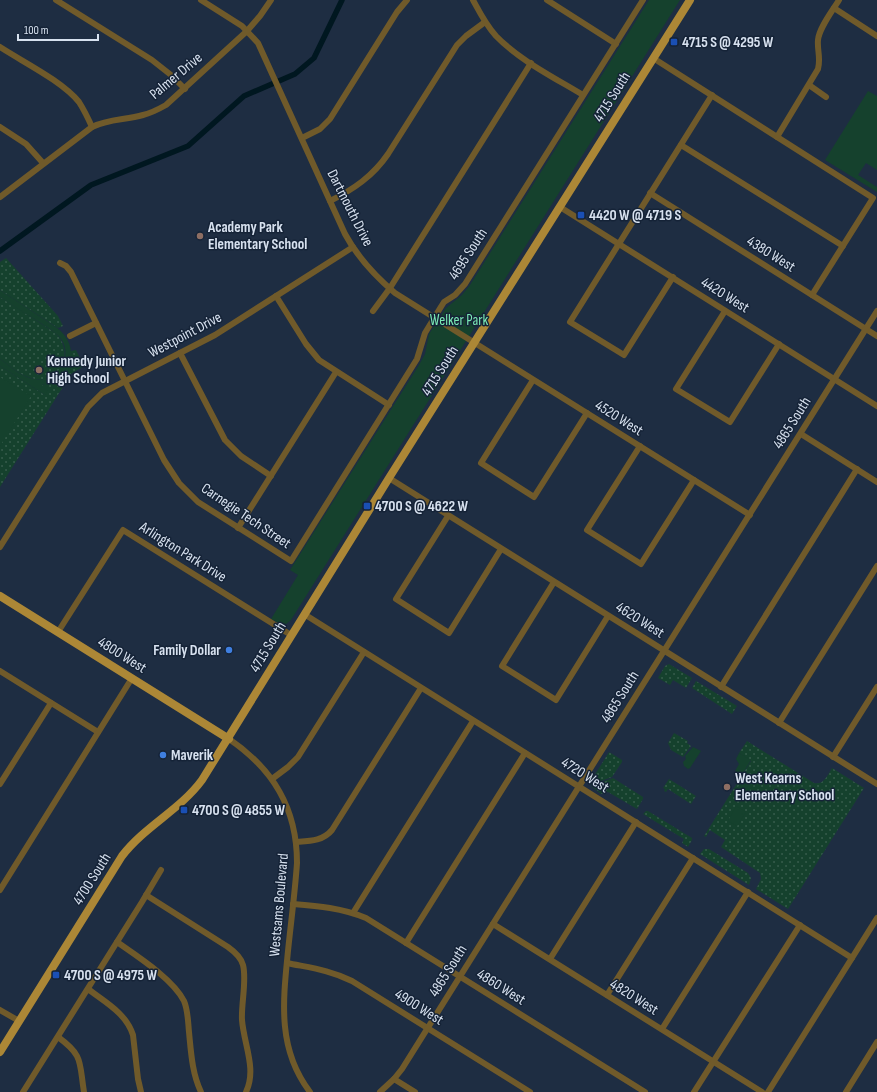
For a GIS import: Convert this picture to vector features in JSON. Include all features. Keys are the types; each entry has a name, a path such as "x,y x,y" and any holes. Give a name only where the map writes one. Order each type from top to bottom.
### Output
{"main road":[{"name":"4715 South","path":"229,739 388,478 690,0"},
{"name":"4800 West","path":"0,596 229,739"},
{"name":"4700 South","path":"0,1052 130,845 184,801 202,780 229,739"}],"street":[{"path":"56,0 152,60 162,67 184,89"},
{"name":"Dartmouth Drive","path":"201,0 238,23 258,43 353,248 374,274 390,288 474,342"},
{"name":"Palmer Drive","path":"0,197 92,127 98,124 143,115 166,105 247,31 271,0"},
{"path":"302,138 320,129 330,119 397,12 407,0"},
{"path":"473,0 485,22 496,36 507,46 583,96"},
{"path":"547,0 616,44"},
{"name":"4695 South","path":"291,561 417,359 425,333 434,317 444,302 457,293 465,284 643,0"},
{"path":"776,137 816,74 820,63 818,36 839,0"},
{"path":"834,8 877,36"},
{"path":"330,201 355,188 379,167 457,45 466,36 485,22"},
{"path":"0,47 53,80 72,94 84,111 92,127"},
{"path":"653,58 873,198 812,295"},
{"path":"373,311 390,288 531,63"},
{"path":"809,85 826,96"},
{"path":"673,277 624,355 570,322 712,95"},
{"path":"0,127 26,144 43,163"},
{"path":"681,145 843,246"},
{"name":"4380 West","path":"650,193 877,336"},
{"name":"4420 West","path":"560,207 877,406"},
{"name":"Westpoint Drive","path":"0,547 88,407 102,393 215,335 353,248"},
{"name":"Carnegie Tech Street","path":"60,263 66,266 71,272 164,460 179,483 204,506 291,561"},
{"path":"276,296 312,352 323,364 389,405"},
{"path":"725,310 676,388 730,422 779,344"},
{"name":"4865 South","path":"380,1092 394,1079 428,1028 877,312"},
{"path":"70,336 96,323"},
{"name":"4520 West","path":"474,342 750,515"},
{"path":"180,354 225,440 241,456 271,476"},
{"path":"238,528 336,372"},
{"path":"533,380 481,463 534,497 587,413"},
{"path":"801,434 877,482"},
{"path":"640,446 588,530 641,564 694,480"},
{"path":"721,687 857,469"},
{"name":"4620 West","path":"388,478 877,784"},
{"path":"448,516 396,599 449,633 501,549"},
{"name":"Arlington Park Drive","path":"58,632 123,530 292,635"},
{"path":"779,723 877,566"},
{"path":"554,582 502,666 556,700 608,616"},
{"name":"4720 West","path":"304,614 852,958"},
{"path":"272,779 298,757 364,652"},
{"path":"0,671 98,732"},
{"path":"0,890 132,678"},
{"path":"833,757 877,687"},
{"path":"296,842 321,838 329,834 421,688"},
{"path":"0,784 51,703"},
{"path":"353,913 473,721"},
{"name":"Westsams Boulevard","path":"229,739 254,759 272,779 289,812 296,842 297,863 283,1006 284,1026 287,1043 292,1057 310,1092"},
{"path":"406,943 525,753"},
{"path":"550,959 636,822"},
{"path":"607,995 693,858"},
{"path":"23,1092 88,989 160,870"},
{"path":"662,1030 748,892"},
{"path":"146,895 228,947 235,952 241,960 244,972 242,1020 251,1068 251,1079 246,1092"},
{"name":"4860 West","path":"293,904 338,909 366,918 645,1092"},
{"path":"768,1092 877,918"},
{"name":"4820 West","path":"493,924 762,1092"},
{"path":"694,1092 800,925"},
{"path":"117,942 168,981 181,997 187,1014 194,1075 201,1092"},
{"name":"4900 West","path":"287,963 324,969 344,976 530,1092"},
{"path":"88,989 121,1015 131,1028 141,1092"},
{"path":"0,1010 19,1021"},
{"path":"58,1036 72,1047 77,1055 81,1067 84,1092"},
{"path":"846,1092 877,1042"},
{"path":"394,1079 415,1092"}],"green space":[{"name":"Welker Park","path":"649,0 680,0 291,620 286,624 279,623 271,619 298,575 290,570 419,365 425,354 429,334 446,308 462,295 470,285"},
{"path":"868,91 877,96 877,170 866,163 858,175 877,187 877,192 825,160"},
{"path":"6,258 58,316 63,326 58,328 0,290 0,262"},
{"path":"0,290 56,327 64,335 69,344 71,353 67,370 61,377 53,382 42,385 48,390 45,395 0,366 0,359 16,371 30,378 42,379 49,377 61,368 64,361 64,346 61,339 53,331 0,297"},
{"path":"0,297 54,332 60,339 64,347 65,356 59,371 53,376 45,379 30,378 16,371 0,359"},
{"path":"76,350 84,366 71,374 0,487 0,366 45,395 41,385 54,382 67,370 71,351"},
{"path":"0,377 31,396 0,446"},
{"path":"669,664 692,678 686,688 673,680 670,685 658,678 665,666"},
{"path":"696,681 737,706 732,714 692,688"},
{"path":"674,733 688,741 687,743 691,746 683,757 671,750 668,743"},
{"path":"747,741 814,783 820,783 823,781 832,768 864,788 788,909 756,889 761,879 760,873 721,847 725,840 710,830 706,837 704,836 751,761 739,753"},
{"path":"693,747 701,751 688,769 684,766 683,762 686,759 685,756"},
{"path":"609,752 622,760 622,762 612,777 590,785 591,781"},
{"path":"739,753 751,760 742,775 735,771 739,764 736,759"},
{"path":"744,777 754,784 744,800 734,794"},
{"path":"613,778 643,797 637,809 608,792 601,794 591,786"},
{"path":"669,779 696,796 691,804 668,789 666,792 664,791 665,789 663,788"},
{"path":"736,806 746,812 737,826 728,821"},
{"path":"646,811 692,838 688,847 682,843 684,839 643,814"},
{"path":"704,849 709,849 748,873 751,878 749,885 700,854"}],"waterway":[{"path":"0,251 91,185 188,146 244,96 295,74 314,58 342,0"}],"place":[{"name":"4715 S @ 4295 W","path":"674,42"},
{"name":"4420 W @ 4719 S","path":"581,215"},
{"name":"Academy Park Elementary School","path":"200,236"},
{"name":"Kennedy Junior High School","path":"39,370"},
{"name":"4700 S @ 4622 W","path":"367,506"},
{"name":"Family Dollar","path":"229,650"},
{"name":"Maverik","path":"163,755"},
{"name":"West Kearns Elementary School","path":"727,787"},
{"name":"4700 S @ 4855 W","path":"184,810"},
{"name":"4700 S @ 4975 W","path":"56,975"}]}
